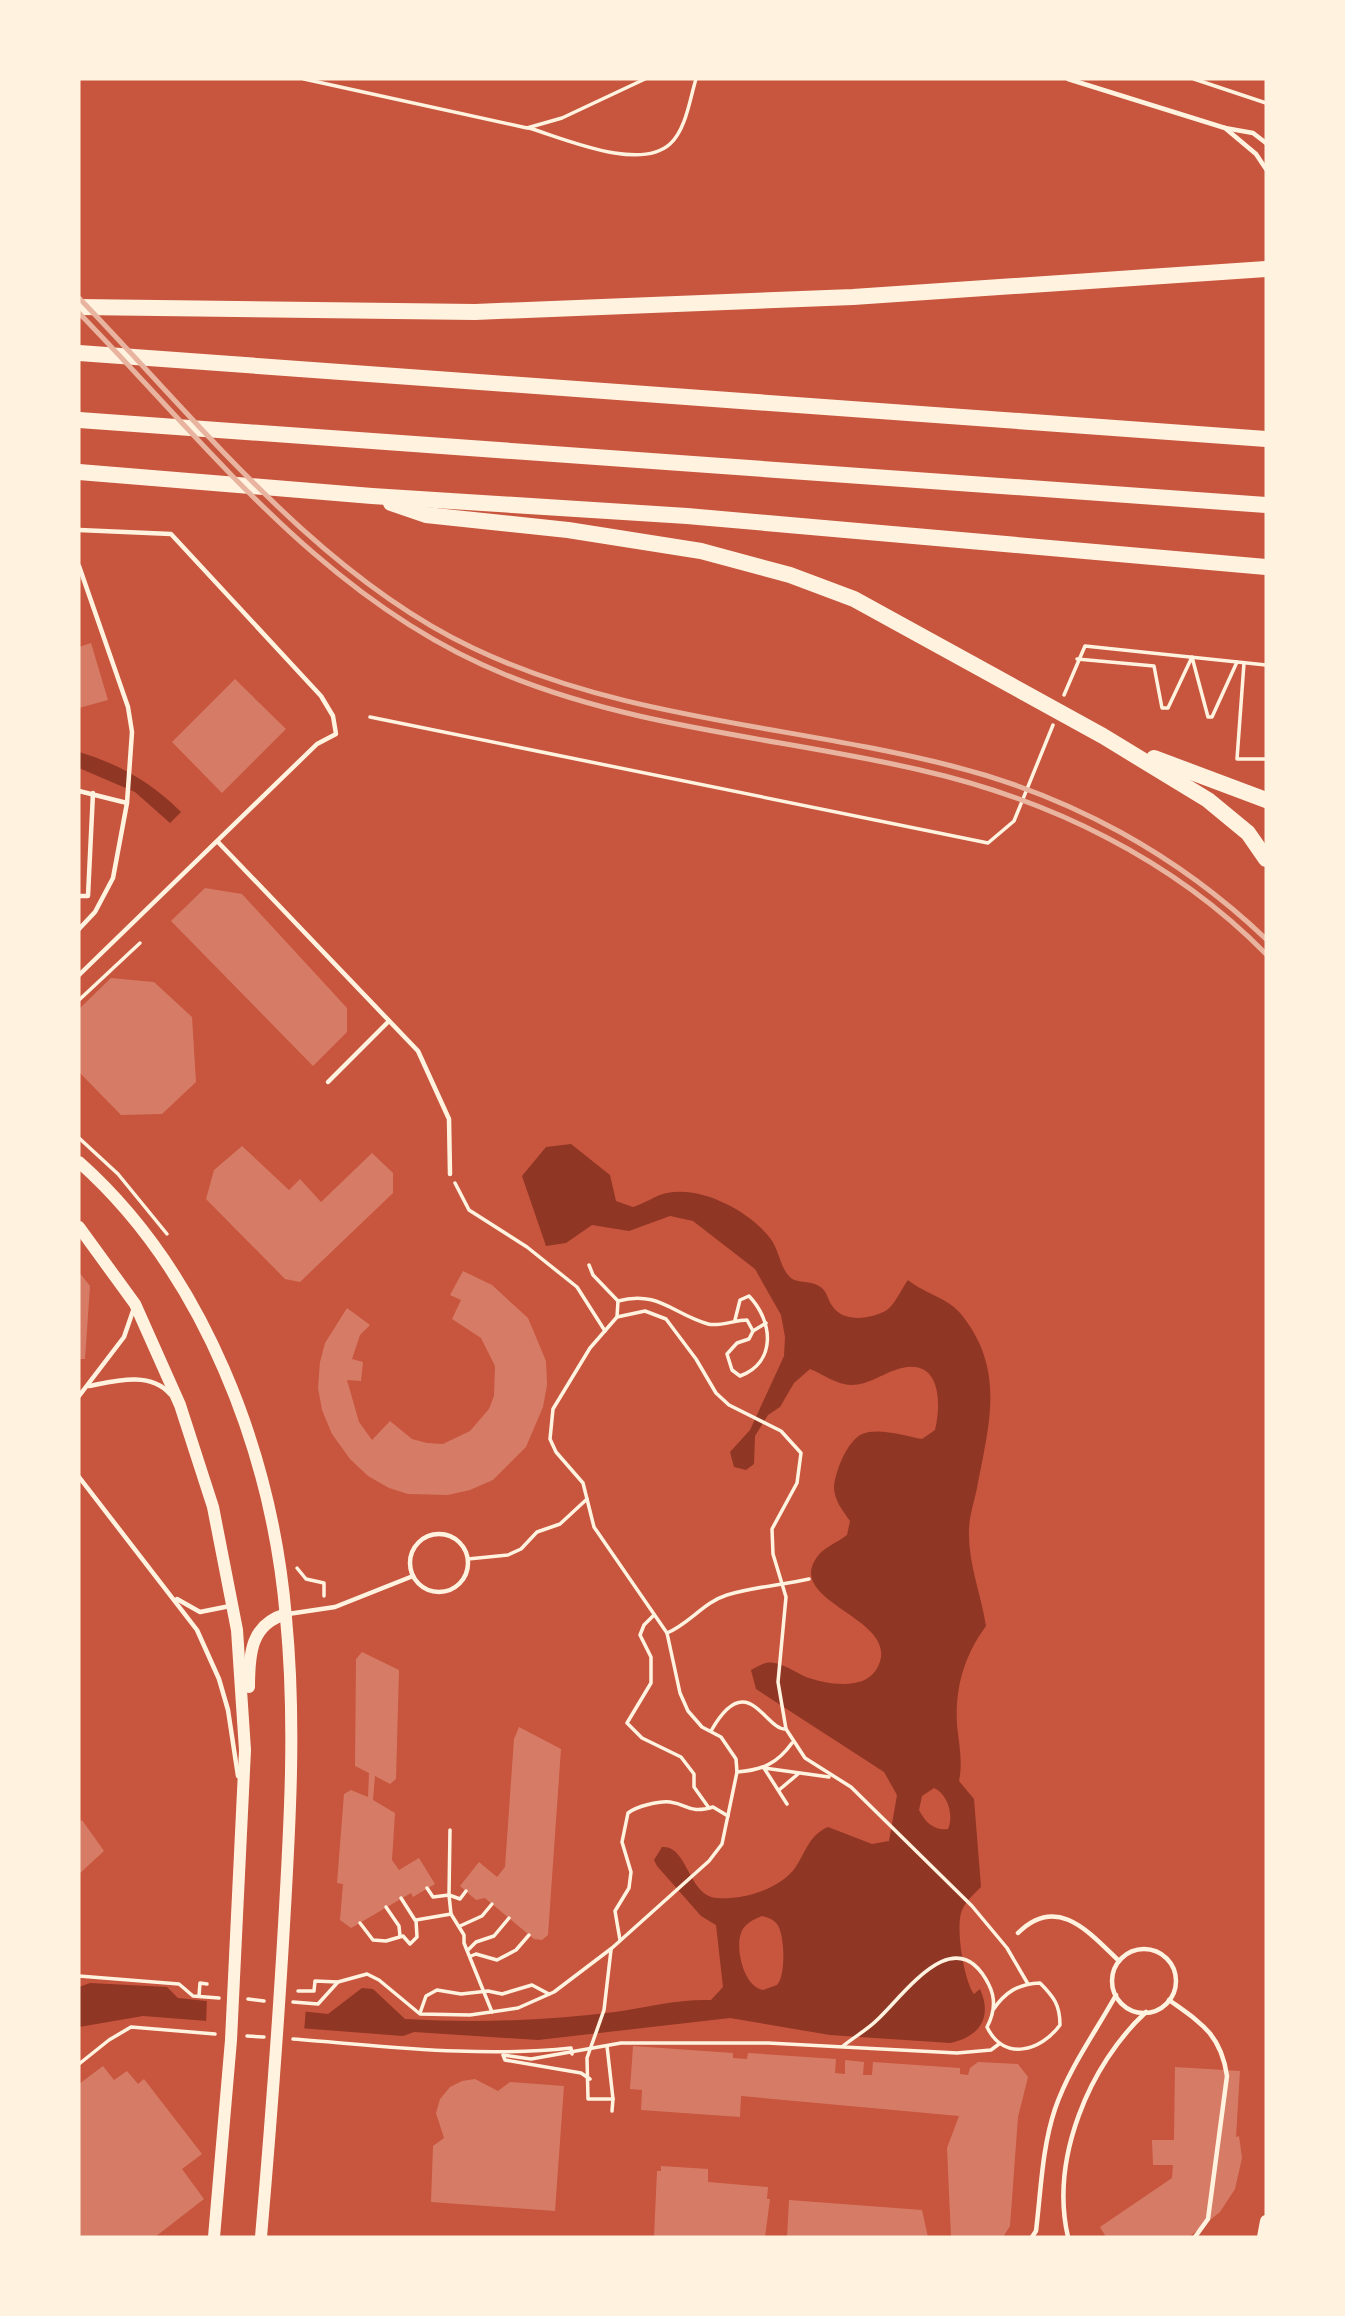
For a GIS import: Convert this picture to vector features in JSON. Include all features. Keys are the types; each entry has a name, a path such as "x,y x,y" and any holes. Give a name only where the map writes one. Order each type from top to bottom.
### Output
{"highway":[{"path":"79,307 475,312 853,297 1266,269"},
{"path":"79,353 1266,439"},
{"path":"79,420 1266,505"},
{"path":"79,472 372,496 687,516 1266,567"},
{"path":"372,496 426,515 568,530 688,549 790,575 853,599 1066,714 1231,816 1248,833 1266,859"},
{"path":"1103,736 1186,772 1266,800"}],"main road":[{"path":"79,1162 148,1233 204,1325 250,1440 268,1514 286,1614 291,1745 278,2043 261,2237"},
{"path":"79,1227 135,1304 180,1405 213,1507 233,1604 245,1750"},
{"path":"214,2237 231,2040 249,1676 256,1633 268,1619 286,1614"},
{"path":"1263,2237 1266,2221"}],"lane":[{"path":"1068,79 1225,128 1253,133 1266,143"},
{"path":"1225,128 1255,154 1266,169"},
{"path":"79,530 171,534 321,696 332,716 336,734 317,744 79,975"},
{"path":"79,566 132,720 127,803 113,878 95,912 79,929"},
{"path":"79,791 127,803"},
{"path":"79,896 88,896 93,793"},
{"path":"218,842 418,1051 450,1119 450,1174"},
{"path":"328,1082 389,1021"},
{"path":"79,1396 124,1337 135,1304"},
{"path":"88,1386 121,1380 141,1380 161,1386 180,1405"},
{"path":"79,1477 197,1630 219,1679 228,1710 242,1790"},
{"path":"433,1534 449,1535 462,1545 468,1559 466,1575 456,1587 444,1592 432,1591 418,1584 411,1554 419,1541 433,1534"},
{"path":"286,1614 335,1607 414,1576"},
{"path":"173,1597 200,1612 214,1611 233,1604"},
{"path":"1018,1933 1028,1922 1042,1916 1060,1916 1083,1927 1119,1961"},
{"path":"1147,1949 1166,1957 1175,1975 1175,1986 1169,2000 1156,2010 1146,2012 1125,2007 1116,1995 1112,1980 1119,1961 1136,1950 1147,1949"},
{"path":"1032,2237 1036,2231 1046,2145 1055,2109 1073,2066 1116,1995"},
{"path":"1169,2000 1217,2039 1224,2055 1227,2076 1208,2219 1195,2237"},
{"path":"1068,2237 1064,2202 1070,2148 1079,2115 1094,2076 1112,2048 1146,2012"}],"path":[{"path":"304,79 527,128 615,153 636,156 669,145 680,130 696,79"},
{"path":"527,128 562,118 645,79"},
{"path":"1194,79 1266,103"},
{"path":"1065,693 1077,659 1085,646 1266,665"},
{"path":"1156,654 1154,666 1162,708 1168,708 1192,657"},
{"path":"1192,657 1208,717 1212,717 1237,662"},
{"path":"1077,659 1154,666"},
{"path":"1244,663 1237,759 1266,759"},
{"path":"370,717 988,843 1014,821 1053,725"},
{"path":"79,1000 140,943"},
{"path":"450,1174 470,1210 527,1247 577,1287 605,1331"},
{"path":"470,2015 518,2008 549,1994 612,1948 709,1861 722,1844 737,1772 736,1759 730,1748 688,1712 680,1693 667,1633 594,1527 583,1483 556,1452 550,1439 553,1409 590,1348 617,1317 618,1301 593,1275 589,1265"},
{"path":"735,1320 740,1300 749,1296 766,1323 766,1353 757,1367 740,1376 732,1370 727,1354 737,1343 749,1339 753,1331 766,1323"},
{"path":"618,1301 631,1297 658,1299 711,1325 747,1320 753,1331"},
{"path":"617,1317 645,1311 666,1319 696,1359 716,1393 729,1405 781,1431 801,1453 801,1466 788,1503 772,1529 773,1554 784,1585 778,1682 786,1730 792,1743 815,1767 850,1787 972,1906 1007,1948 1028,1984"},
{"path":"468,1559 508,1555 521,1549 537,1532 560,1524 587,1499"},
{"path":"667,1633 728,1595 809,1578"},
{"path":"654,1615 644,1625 640,1635 651,1657 651,1684 627,1723 642,1738 681,1757 694,1774 694,1787 709,1808"},
{"path":"711,1731 726,1712 745,1703 758,1706 775,1727 786,1730"},
{"path":"764,1768 783,1756 792,1743"},
{"path":"737,1772 764,1768 831,1777"},
{"path":"764,1768 788,1804"},
{"path":"779,1790 800,1773"},
{"path":"620,1940 615,1911 629,1888 631,1872 622,1842 628,1813 634,1808 667,1802 693,1812 713,1807 728,1816"},
{"path":"450,1830 451,1914 460,1927 492,2012"},
{"path":"427,1888 433,1897 449,1895 460,1899 466,1891"},
{"path":"386,1907 399,1926 400,1936 410,1944 415,1940 416,1920 401,1898"},
{"path":"460,1927 482,1916 492,1904"},
{"path":"416,1920 451,1914"},
{"path":"467,1951 476,1942 494,1936 509,1918"},
{"path":"360,1923 373,1940 386,1941 400,1936"},
{"path":"471,1956 477,1954 497,1960 516,1950 529,1935"},
{"path":"612,1948 604,2010 587,2058 590,2079 588,2099 613,2099"},
{"path":"841,2047 878,2019 934,1963 958,1960 969,1963 984,1976 991,1990 993,2010"},
{"path":"298,1990 314,1991 315,1981 338,1982"},
{"path":"199,1996 200,1983 207,1983"},
{"path":"1040,1983 1054,1997 1060,2010 1060,2025 1042,2044 1011,2050 999,2044 987,2027 993,2010 1009,1992 1028,1984 1040,1983"},
{"path":"420,2014 426,1996 437,1990 461,1994 485,1991 508,1994 532,1985 549,1994"},
{"path":"590,2079 581,2073 503,2058 506,2054 531,2059 572,2054 621,2043 768,2043 957,2053 991,2050 999,2044"},
{"path":"607,2046 612,2111"},
{"path":"461,2052 524,2053 571,2048 572,2054"}],"shaded area":[{"path":"79,752 134,775 181,812 170,823 135,792 79,768"},
{"path":"571,1144 610,1175 616,1201 633,1207 663,1194 681,1192 709,1197 737,1210 770,1238 789,1276 822,1288 833,1307 844,1315 858,1318 874,1316 887,1310 908,1280 955,1308 975,1335 989,1377 990,1398 986,1442 970,1520 969,1543 986,1626 978,1637 962,1673 957,1725 961,1760 959,1781 974,1799 981,1887 969,1899 960,1915 960,1938 970,1987 974,1994 980,1989 984,1999 985,2009 981,2025 969,2036 950,2043 830,2035 730,2018 538,2040 414,2032 403,2036 143,2016 79,2027 79,1987 90,1983 167,1987 178,1998 328,2014 362,1988 373,1989 405,2019 431,2020 484,2021 562,2017 711,2000 723,1987 716,1925 701,1916 657,1866 654,1860 662,1847 677,1854 700,1889 707,1895 727,1898 760,1892 780,1882 795,1868 812,1839 828,1827 872,1844 889,1841 897,1795 884,1772 756,1689 751,1670 764,1664 776,1663 814,1680 843,1684 862,1681 876,1670 881,1652 876,1637 829,1600 816,1587 811,1573 817,1557 847,1535 850,1521 837,1501 834,1487 839,1465 851,1443 869,1432 922,1439 935,1430 938,1397 932,1377 915,1367 902,1368 864,1383 846,1385 810,1369 794,1383 780,1407 768,1415 755,1436 754,1464 746,1470 734,1467 730,1452 750,1430 784,1356 785,1337 781,1315 755,1269 693,1221 670,1216 629,1231 592,1225 566,1243 546,1246 522,1176 546,1147","holes":["934,1788 946,1800 950,1818 948,1829 938,1829 930,1825 919,1810 922,1796","762,1916 770,1918 780,1929 783,1955 780,1980 777,1985 763,1990 756,1987 746,1975 739,1948 744,1927"]}],"pier":[{"path":"207,1996 306,2008 304,2032 206,2025"}],"building":[{"path":"91,643 108,700 79,708 79,647"},
{"path":"235,679 286,729 222,793 172,742"},
{"path":"205,888 242,894 347,1008 347,1032 313,1066 171,921"},
{"path":"111,978 154,982 192,1017 196,1082 162,1114 121,1115 79,1072 79,1009"},
{"path":"242,1146 289,1190 300,1179 321,1202 372,1153 393,1173 393,1193 300,1282 285,1279 206,1199 214,1170"},
{"path":"463,1271 492,1285 528,1318 546,1361 547,1385 543,1407 526,1447 493,1480 470,1490 448,1495 408,1494 389,1488 368,1476 350,1459 332,1434 322,1410 318,1388 320,1362 325,1343 347,1308 370,1325 360,1335 352,1359 363,1362 361,1381 347,1380 359,1422 372,1440 390,1421 412,1439 427,1443 443,1444 470,1431 489,1409 494,1396 495,1366 481,1338 452,1319 461,1300 450,1295"},
{"path":"79,1272 90,1286 85,1359 79,1359"},
{"path":"362,1652 399,1670 396,1779 390,1784 375,1776 373,1800 395,1813 392,1860 399,1870 419,1858 435,1884 413,1897 411,1893 351,1928 340,1920 343,1884 337,1883 344,1794 351,1790 368,1797 369,1773 355,1766 356,1659"},
{"path":"519,1727 561,1749 548,1935 542,1940 534,1939 485,1898 476,1900 460,1886 479,1862 497,1877 505,1867 514,1739"},
{"path":"82,1820 104,1851 79,1874 79,1822"},
{"path":"633,2046 733,2053 733,2058 747,2059 748,2053 836,2059 835,2073 845,2074 845,2060 864,2062 863,2075 872,2075 873,2062 960,2068 960,2074 968,2075 970,2068 978,2062 1018,2064 1028,2077 1018,2117 1010,2226 1003,2237 951,2237 947,2148 959,2116 741,2096 740,2117 641,2110 642,2090 630,2089"},
{"path":"103,2066 114,2080 127,2071 138,2084 144,2079 202,2154 182,2169 204,2199 155,2237 79,2237 79,2084"},
{"path":"1175,2067 1240,2071 1236,2137 1239,2136 1242,2158 1235,2189 1220,2212 1189,2237 1106,2237 1100,2227 1172,2178 1173,2165 1153,2165 1152,2140 1174,2140"},
{"path":"475,2079 498,2091 510,2082 564,2086 555,2211 431,2202 433,2146 444,2138 436,2113 440,2099 450,2087"},
{"path":"661,2166 708,2169 708,2182 768,2187 767,2199 770,2199 765,2237 654,2237 657,2171 661,2171"},
{"path":"789,2200 922,2210 928,2237 787,2237"}],"railway":[{"path":"79,298 214,443 311,537 362,579 416,617 473,648 530,672 589,691 709,719 892,752 952,766 1039,794 1121,832 1159,855 1197,881 1266,939"},
{"path":"79,313 274,518 382,607 442,644 506,675 607,708 711,731 920,770 1015,798 1106,837 1149,862 1191,889 1230,920 1266,954"}]}
